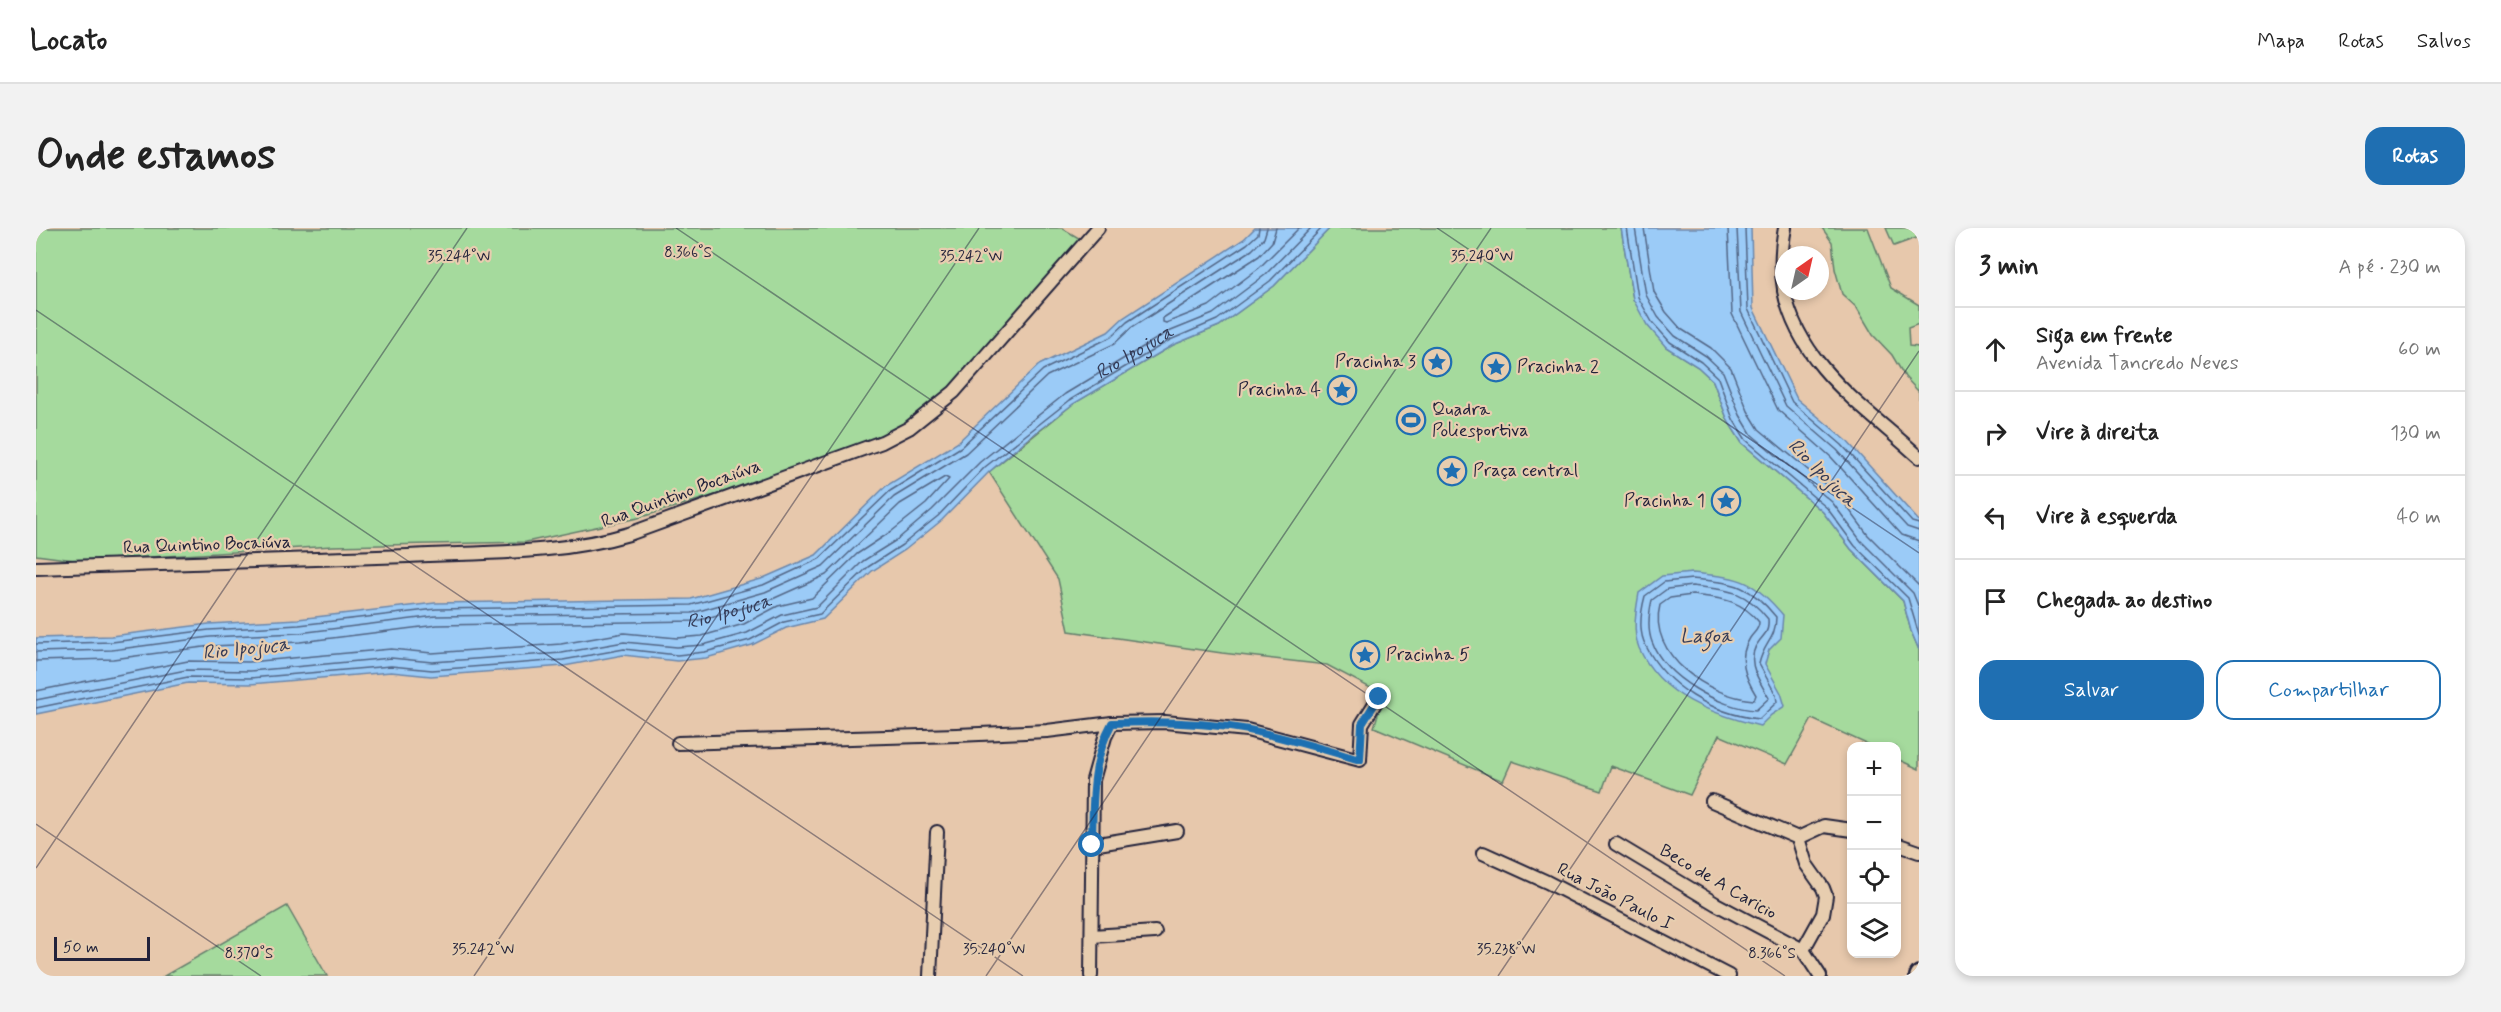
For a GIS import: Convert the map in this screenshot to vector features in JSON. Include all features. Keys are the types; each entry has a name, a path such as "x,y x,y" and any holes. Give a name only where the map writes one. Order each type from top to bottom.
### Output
{"street":[{"name":"Rua Quintino Bocaiúva","path":"36,568 259,562 533,550 599,542 629,534 882,442 909,428 954,392 1098,228"},
{"path":"1782,246 1785,228"},
{"path":"1787,300 1795,325 1807,349 1844,390 1919,457"},
{"path":"678,743 1047,731 1112,723 1166,722 1218,726 1280,737 1360,760 1362,724 1379,697"},
{"path":"1091,976 1093,780 1105,737 1112,723"},
{"path":"1712,801 1798,838 1824,826 1847,829"},
{"path":"1092,845 1177,831"},
{"path":"930,976 937,832"},
{"path":"1798,838 1806,864 1826,896 1823,914 1803,950 1820,976"},
{"name":"Beco de A Caricio","path":"1616,844 1716,904 1803,950"},
{"path":"1901,846 1919,852"},
{"name":"Rua João Paulo I","path":"1483,853 1547,882 1729,976"},
{"path":"1092,936 1155,932"}],"green space":[{"path":"36,228 1062,228 1082,240 945,396 876,447 638,518 526,542 333,546 82,561 36,555"},
{"path":"1330,228 1621,228 1633,299 1666,347 1698,367 1713,381 1728,421 1742,443 1823,512 1851,549 1903,601 1919,650 1919,769 1901,761 1901,742 1862,742 1812,719 1787,764 1719,735 1690,795 1611,766 1602,791 1512,761 1503,781 1374,727 1384,695 1327,665 1222,653 1069,631 1058,579 989,472 1073,404 1173,345 1219,326 1274,286"},
{"path":"1822,228 1868,228 1891,288 1919,305 1919,324 1908,328 1909,346 1919,347 1919,392 1905,377 1892,355 1873,335 1857,308 1842,294 1835,269 1832,242"},
{"path":"1886,228 1919,228 1919,237 1894,246"},
{"path":"287,906 327,976 164,976"}],"water":[{"name":"Rio Ipojuca","path":"1255,228 1330,228 1274,286 1219,326 1173,345 1073,404 1025,441 989,472 942,520 905,550 872,571 823,619 786,628 752,645 706,658 677,661 623,655 564,666 431,676 391,672 250,684 188,683 36,714 36,638 111,636 209,624 298,619 435,603 691,599 761,579 816,555 886,486 957,443 1039,365 1108,332 1123,318 1244,239"},
{"name":"Rio Ipojuca","path":"1621,228 1751,228 1753,308 1797,399 1846,440 1919,521 1919,650 1903,601 1851,549 1823,512 1742,443 1728,421 1713,381 1698,367 1666,347 1647,325 1633,299"},
{"name":"Lagoa","path":"1692,573 1733,578 1753,586 1783,615 1781,638 1769,650 1765,664 1781,693 1785,706 1760,726 1724,716 1690,701 1661,679 1639,648 1635,628 1639,593 1662,576"}],"place":[{"name":"Pracinha 3","path":"1437,362"},
{"name":"Pracinha 2","path":"1496,367"},
{"name":"Pracinha 4","path":"1342,390"},
{"name":"Quadra Poliesportiva","path":"1411,420"},
{"name":"Praça central","path":"1452,471"},
{"name":"Pracinha 1","path":"1726,501"},
{"name":"Pracinha 5","path":"1365,655"}],"route":[{"path":"1092,845 1093,780 1105,737 1112,723 1190,723 1247,730 1360,760 1362,724 1379,697"}]}
